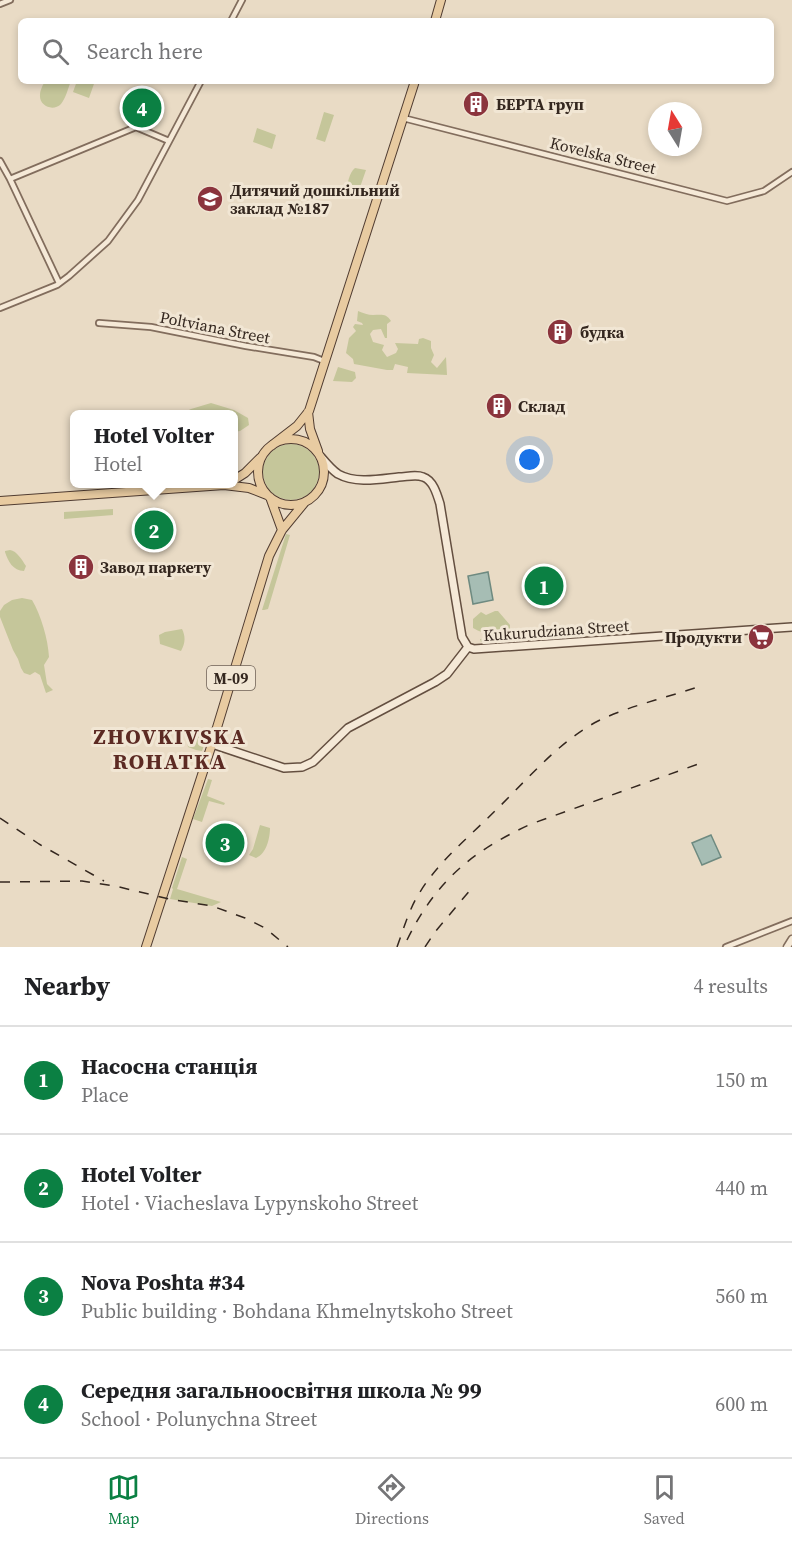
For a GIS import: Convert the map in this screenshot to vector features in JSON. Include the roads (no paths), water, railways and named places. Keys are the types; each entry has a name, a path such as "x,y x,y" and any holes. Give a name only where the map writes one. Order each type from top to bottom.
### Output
{"main road":[{"path":"436,18 441,0"},
{"name":"М-09","path":"263,454 297,426 308,412 415,84"},
{"name":"М-09","path":"146,947 212,744 269,556 282,530 305,502 315,495 323,481 324,473 310,429 308,412"},
{"path":"271,446 285,440 300,440 313,447 320,455"},
{"path":"238,477 263,454"},
{"path":"263,454 258,475 282,530"},
{"name":"Kukurudziana Street","path":"320,455 338,474 349,478 362,480 415,476 424,477 430,482 440,504 462,637 468,646 474,649 792,627"},
{"path":"238,486 249,488 283,504 305,502"},
{"path":"0,501 172,488"},
{"path":"212,744 284,768 302,767 313,762 348,728 447,674 468,646"}],"street":[{"path":"0,4 10,0"},
{"path":"233,18 242,0"},
{"path":"0,308 59,283 108,241 138,200 199,84"},
{"name":"Kovelska Street","path":"403,118 727,201 764,191 792,172"},
{"path":"10,179 136,127 169,141"},
{"path":"0,160 59,283"},
{"name":"Poltviana Street","path":"99,323 151,327 314,357 324,361"},
{"path":"726,947 792,921"},
{"path":"787,947 792,939"}],"railway":[{"path":"397,947 413,905 436,870 556,751 598,721 698,687"},
{"path":"407,940 418,919 443,884 473,857 491,845 531,824 701,763"},
{"path":"0,818 39,844 104,881"},
{"path":"0,882 82,881 212,906 265,928 288,947"},
{"path":"425,947 471,889"}],"place":[{"name":"БЕРТА груп","path":"476,104"},
{"name":"Середня загальноосвітня школа № 99","path":"142,108"},
{"name":"Дитячий дошкільний заклад №187","path":"210,199"},
{"name":"будка","path":"560,332"},
{"name":"Склад","path":"499,406"},
{"name":"Hotel Volter","path":"154,530"},
{"name":"Завод паркету","path":"81,567"},
{"name":"Насосна станція","path":"544,586"},
{"name":"Продукти","path":"761,637"},
{"name":"Nova Poshta #34","path":"225,843"}],"district":[{"name":"ZHOVKIVSKA ROHATKA","path":"170,748"}]}
